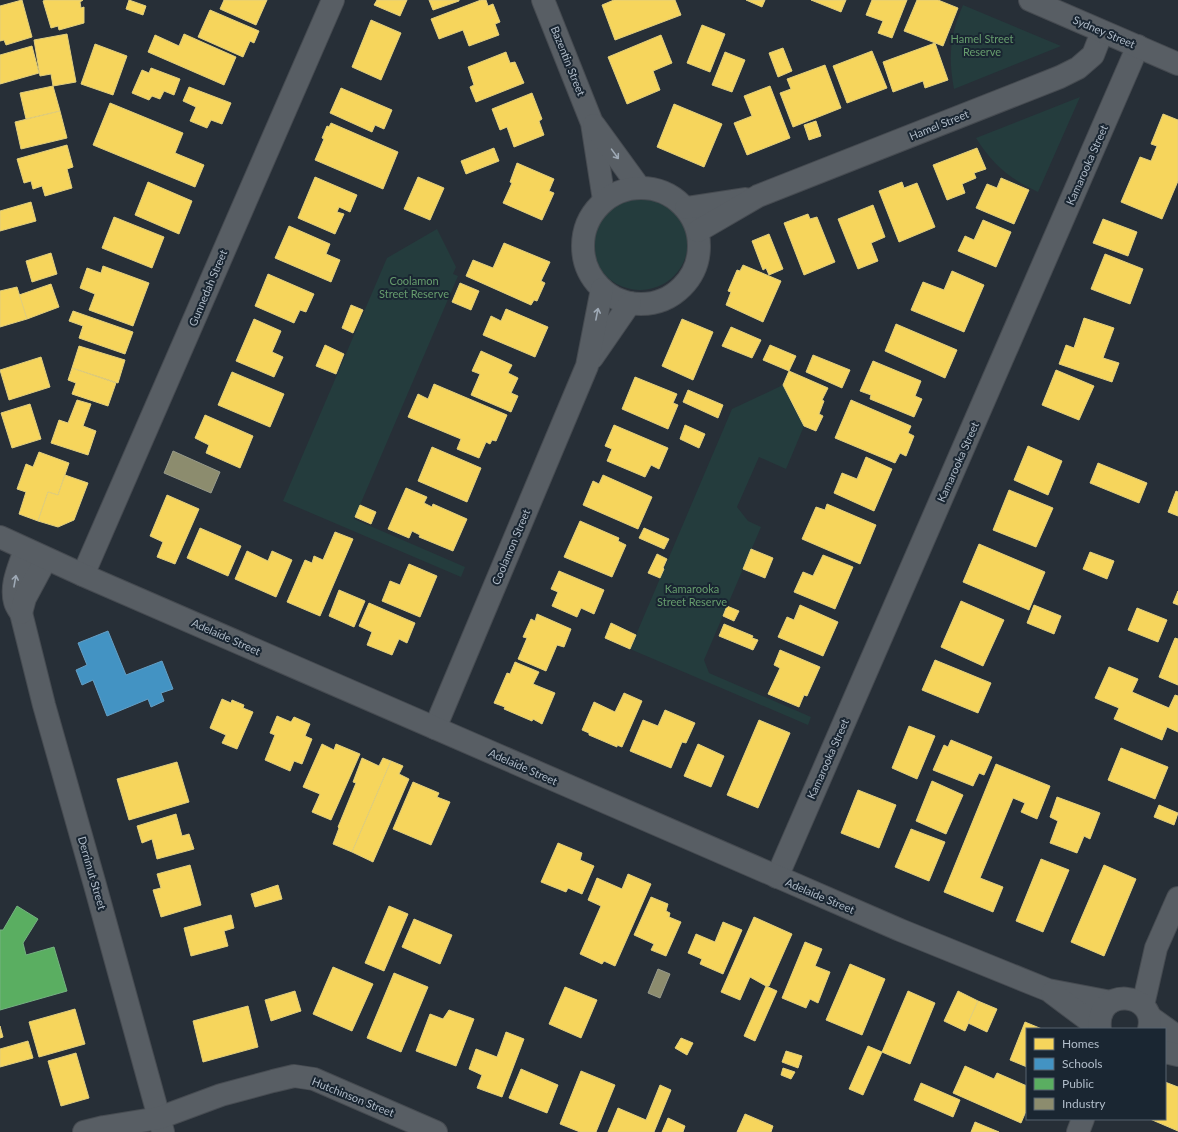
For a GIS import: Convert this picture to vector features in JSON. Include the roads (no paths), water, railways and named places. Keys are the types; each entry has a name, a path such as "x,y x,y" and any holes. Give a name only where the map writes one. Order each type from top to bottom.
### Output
{"street":[{"name":"Gunnedah Street","path":"84,575 333,0"},
{"name":"Bazentin Street","path":"543,0 592,123 604,200"},
{"name":"Sydney Street","path":"1030,0 1178,64"},
{"name":"Hamel Street","path":"698,231 758,196 1060,77 1078,68 1093,55 1102,32"},
{"name":"Kamarooka Street","path":"777,877 1138,46"},
{"name":"Bazentin Street","path":"592,123 639,187"},
{"path":"639,187 649,187 665,192 679,200 686,208 694,219 698,231 700,243 699,255 691,276 684,286 675,294 664,300 653,303 630,303 615,298 602,289 595,281 589,272 585,261 583,239 590,217 604,200 620,191 639,187"},
{"name":"Hamel Street","path":"686,208 758,196"},
{"name":"Coolamon Street","path":"587,366 602,289"},
{"name":"Coolamon Street","path":"435,728 587,366 630,303"},
{"name":"Adelaide Street","path":"0,537 46,559 900,930 1048,990 1116,1000 1129,998 1136,1000 1147,1017"},
{"name":"Derrimut Street","path":"25,549 14,589 15,603 21,613 44,705 159,1118"},
{"path":"21,613 25,598 46,559"},
{"path":"1099,1028 1101,1013 1105,1007 1116,1000 1156,948 1178,898"},
{"path":"1156,948 1147,1017 1164,1028"},
{"name":"Adelaide Street","path":"1048,990 1099,1028"},
{"path":"1166,1029 1178,1037"},
{"path":"1166,1052 1178,1055"},
{"name":"Hutchinson Street","path":"94,1129 159,1118 221,1095 294,1076 314,1079 436,1132"},
{"path":"1078,1132 1083,1120"}],"park label":[{"name":"Hamel Street Reserve","path":"982,45"},
{"name":"Coolamon Street Reserve","path":"414,287"},
{"name":"Kamarooka Street Reserve","path":"692,595"}]}
